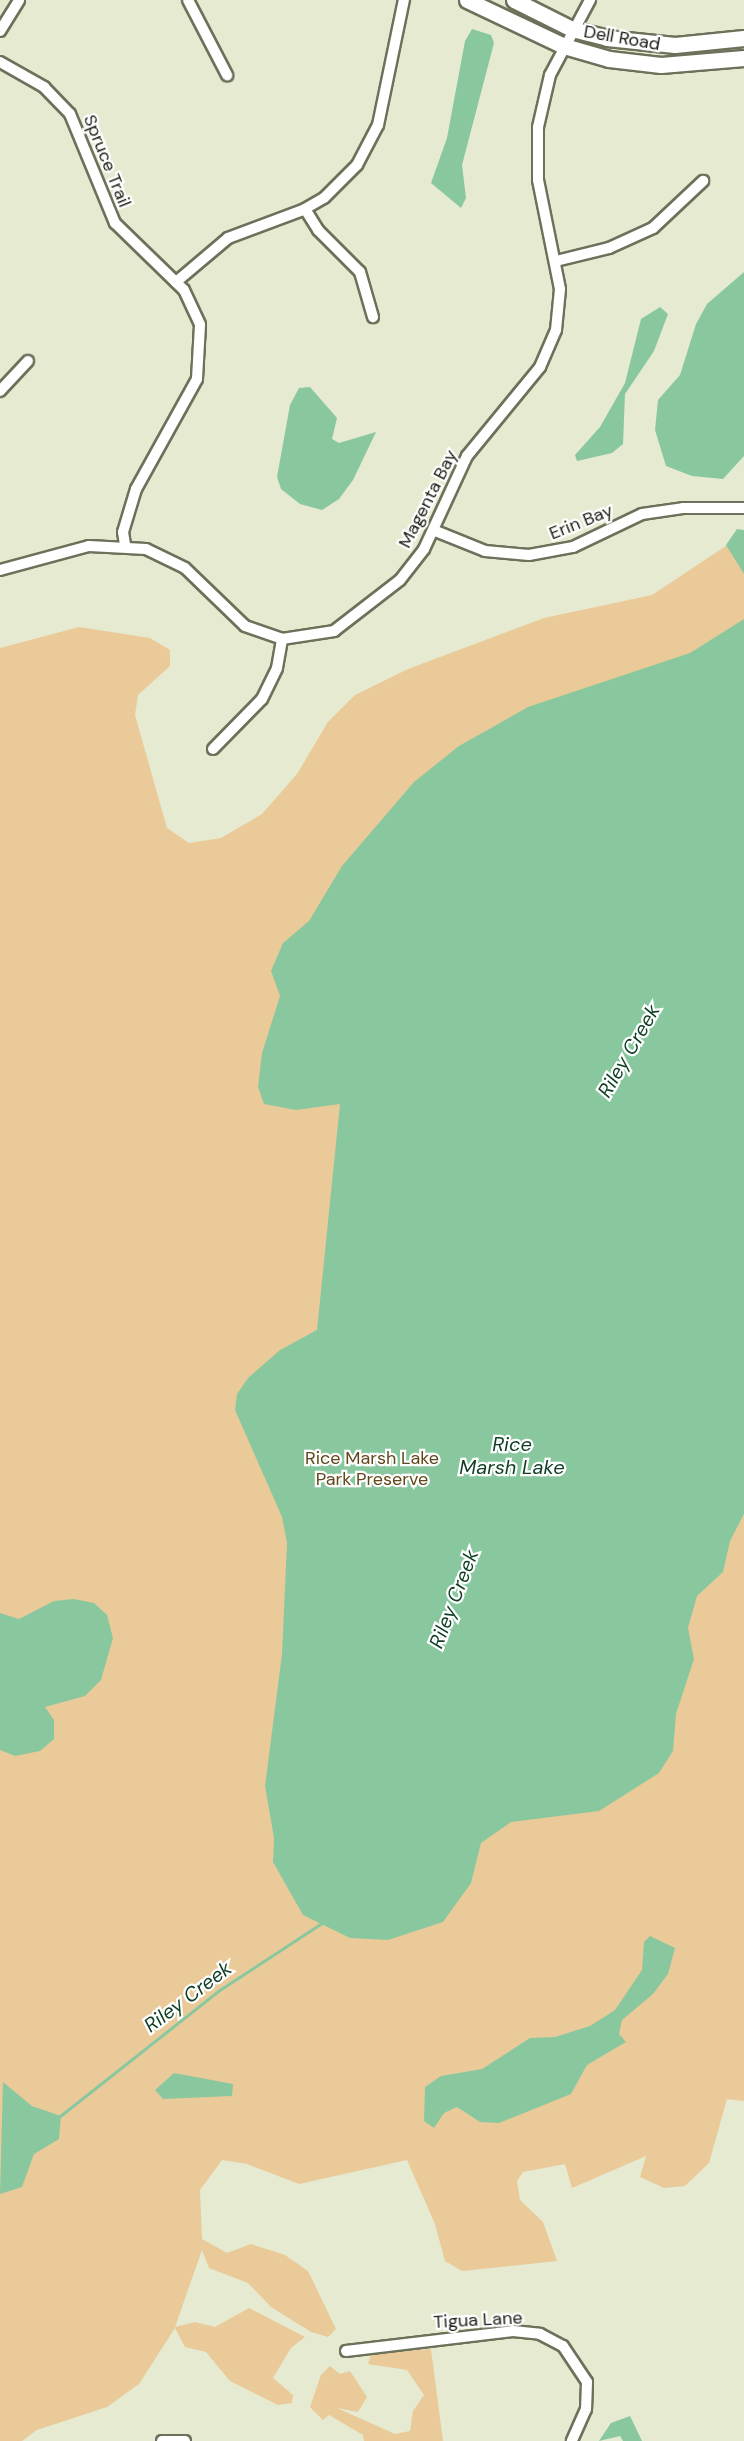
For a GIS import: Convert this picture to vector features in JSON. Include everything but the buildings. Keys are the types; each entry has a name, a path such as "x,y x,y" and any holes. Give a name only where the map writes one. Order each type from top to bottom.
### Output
{"main road":[{"name":"Dell Road","path":"467,0 564,46 609,59 661,65 744,58"},
{"name":"Dell Road","path":"514,0 572,29 653,45 744,38"}],"street":[{"path":"0,31 19,0"},
{"path":"188,0 227,75"},
{"path":"176,282 228,238 305,209 341,182 369,146 378,125 404,0"},
{"name":"Magenta Bay","path":"0,570 71,549 125,545 166,556 202,581 240,623 282,639 316,636 349,620 400,580 433,530 467,456 550,349 560,309 556,261 536,153 543,100 564,46 590,0"},
{"name":"Spruce Trail","path":"0,62 44,87 70,114 115,223 176,282 200,325 200,362 189,397 136,489 123,532 125,545"},
{"path":"556,261 609,248 654,228 703,181"},
{"path":"305,209 318,230 360,272 374,317"},
{"path":"0,391 28,361"},
{"name":"Erin Bay","path":"433,530 485,550 529,555 573,547 652,512 744,508"},
{"path":"213,749 262,699 277,668 282,639"},
{"name":"Tigua Lane","path":"346,2351 513,2331 540,2334 563,2346 587,2386 586,2409 572,2441"},
{"path":"162,2441 185,2441"}],"green space":[{"name":"Rice Marsh Lake Park Preserve","path":"744,534 744,2101 727,2099 709,2163 685,2186 664,2188 640,2177 646,2156 572,2188 565,2164 523,2172 517,2181 520,2200 543,2222 557,2261 462,2271 445,2261 435,2224 407,2160 299,2184 247,2164 222,2160 200,2190 202,2239 227,2253 251,2244 285,2255 308,2271 336,2329 328,2337 311,2332 271,2307 248,2283 209,2268 202,2250 175,2327 195,2322 215,2327 249,2308 305,2337 291,2348 273,2378 293,2395 292,2403 278,2405 230,2381 206,2352 185,2347 175,2328 139,2384 107,2407 37,2430 22,2441 0,2441 0,648 79,627 150,638 170,650 170,666 138,695 135,715 167,828 189,843 221,838 262,814 297,774 328,722 355,695 408,669 544,618 652,595"},
{"path":"431,2349 443,2441 364,2441 363,2435 329,2415 323,2420 310,2407 321,2375 330,2366 340,2374 350,2371 367,2397 358,2412 337,2408 395,2434 410,2431 413,2411 424,2395 407,2370 368,2364 371,2354"}],"water":[{"path":"472,29 491,35 494,43 462,165 466,198 461,208 431,183 447,138 465,41"},
{"path":"744,272 744,456 723,479 692,476 666,466 655,430 658,400 680,375 696,324 707,304"},
{"path":"660,307 668,314 654,351 625,394 623,444 612,453 577,461 575,455 600,427 625,383 641,319"},
{"path":"310,387 337,418 332,439 339,443 376,432 353,480 339,499 322,510 300,504 281,489 277,477 290,405 299,388"},
{"path":"737,529 744,530 744,574 726,545"},
{"name":"Rice Marsh Lake","path":"744,619 744,1514 730,1541 723,1572 697,1596 688,1628 694,1659 676,1714 673,1751 659,1773 599,1811 511,1822 481,1843 471,1883 443,1922 388,1940 350,1938 303,1915 273,1862 274,1838 265,1786 282,1654 287,1543 282,1517 235,1410 237,1394 248,1378 280,1350 317,1330 340,1104 296,1110 264,1104 258,1087 262,1053 280,996 271,971 283,943 309,921 342,866 414,782 459,746 528,707 690,653"},
{"path":"74,1599 94,1603 107,1615 113,1638 101,1680 85,1696 45,1707 54,1720 54,1739 40,1751 15,1756 0,1750 0,1613 19,1619 54,1601"},
{"path":"650,1936 675,1948 668,1974 653,1994 622,2020 619,2034 626,2042 587,2065 571,2094 499,2123 480,2122 457,2107 444,2113 434,2128 424,2121 425,2087 441,2076 482,2069 530,2038 555,2037 590,2026 615,2010 642,1970 644,1942"},
{"path":"174,2073 233,2084 232,2096 163,2099 155,2090"},
{"path":"3,2082 32,2106 61,2116 59,2139 34,2154 22,2187 0,2194"},
{"path":"630,2416 642,2441 623,2441 620,2436 599,2441 611,2423"}],"waterway":[{"name":"Riley Creek","path":"60,2116 218,1991 322,1923"}]}
